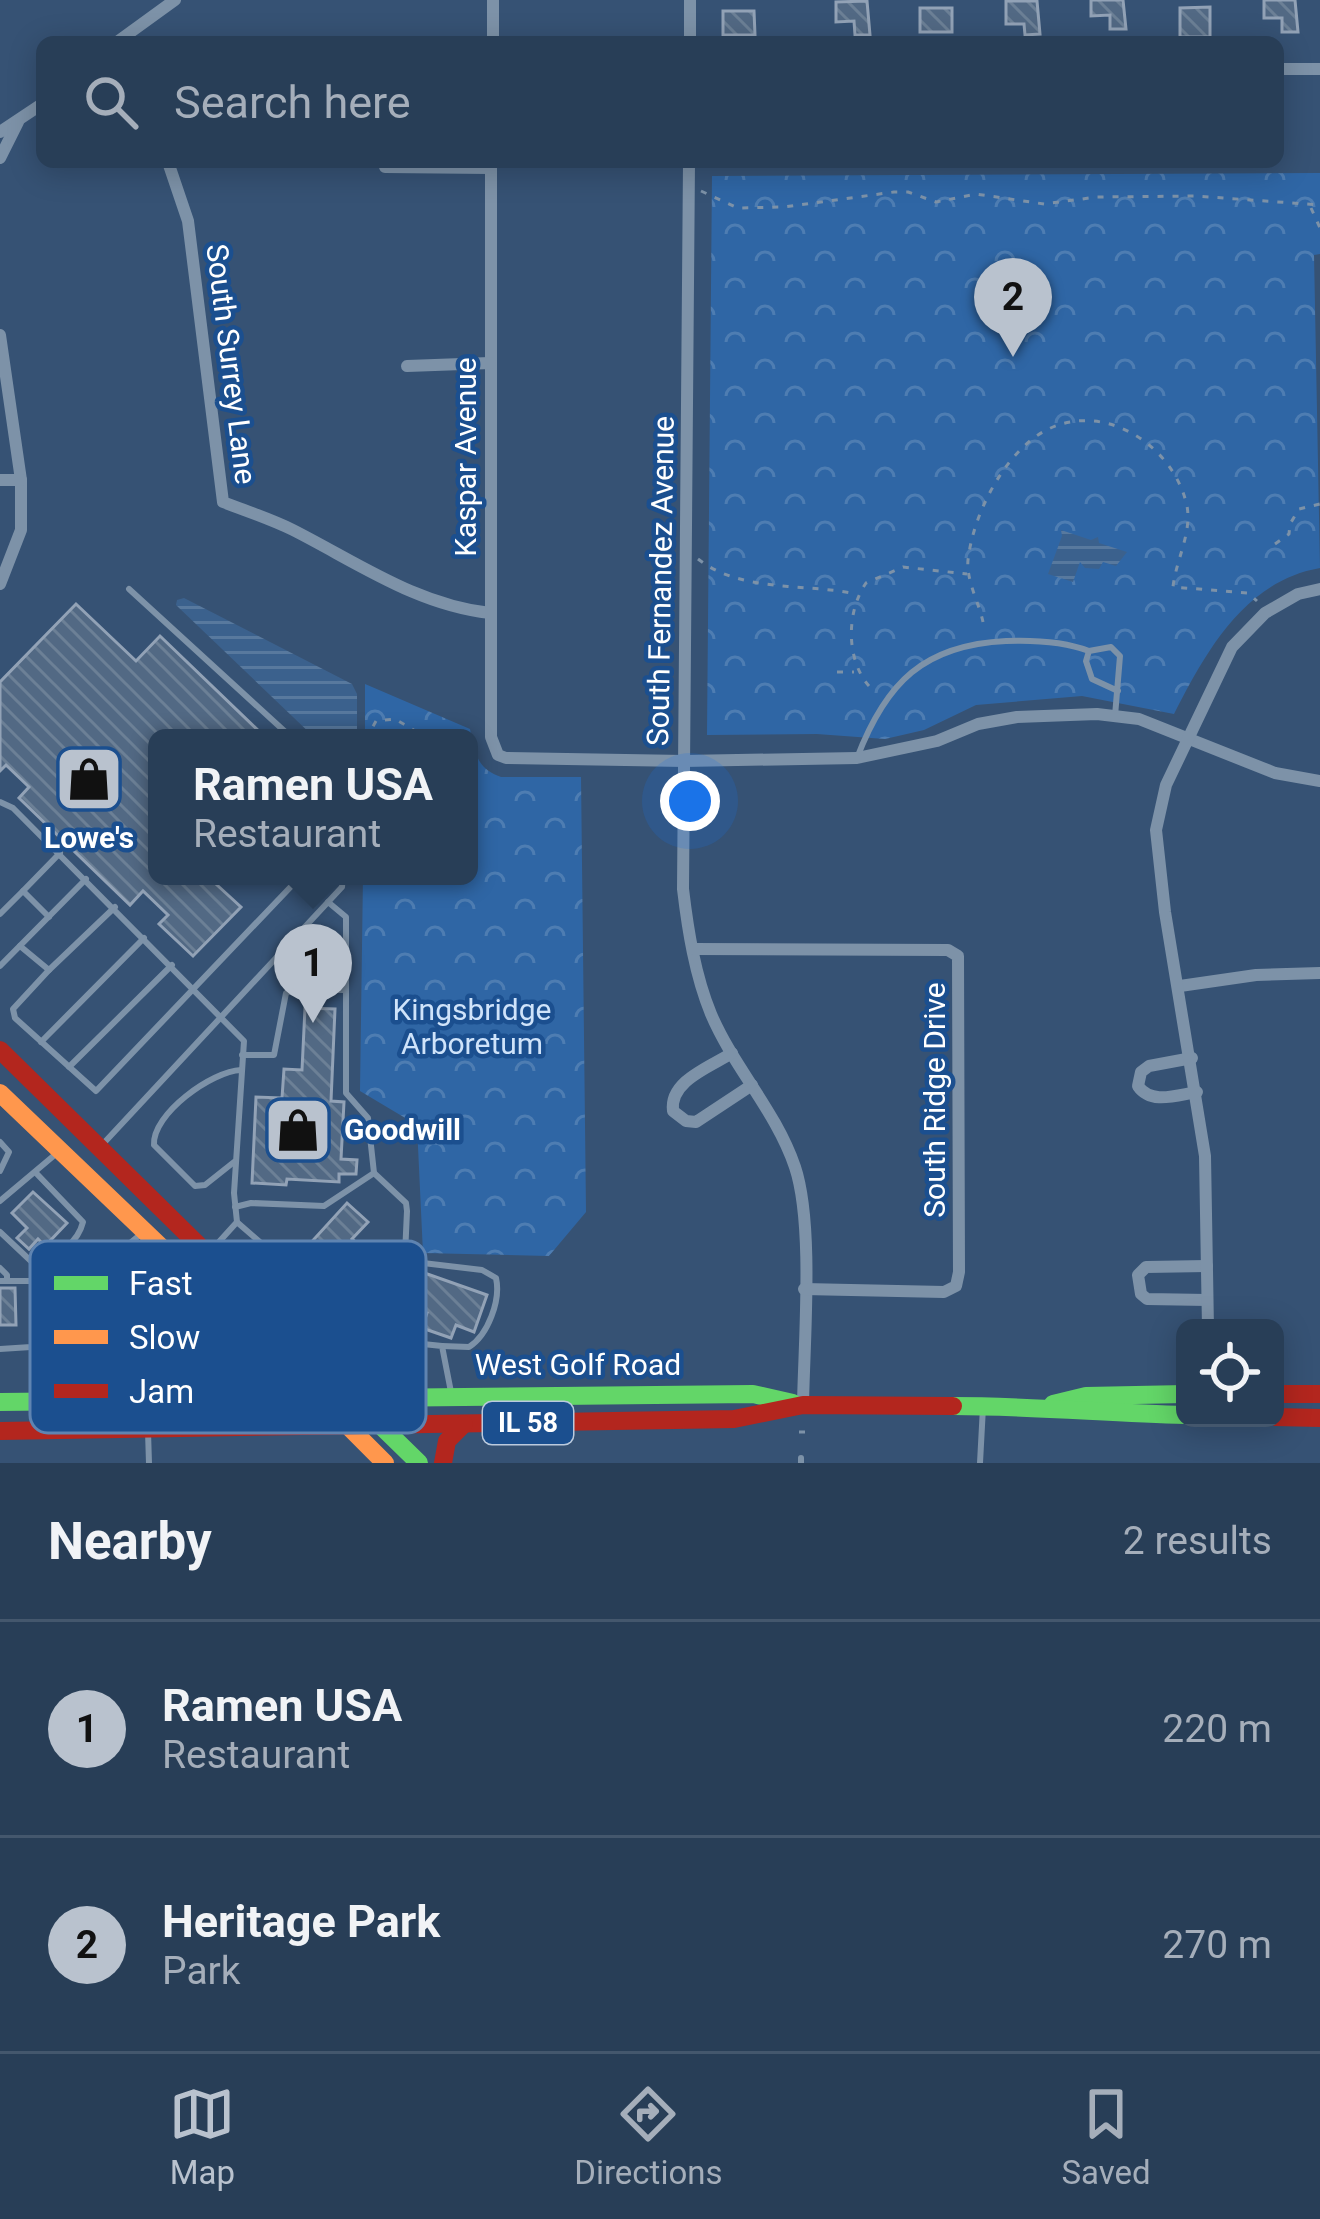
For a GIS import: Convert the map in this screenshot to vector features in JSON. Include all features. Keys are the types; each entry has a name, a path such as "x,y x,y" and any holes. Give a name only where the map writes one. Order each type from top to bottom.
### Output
{"main road":[{"path":"0,1050 195,1241"},
{"path":"0,1093 153,1241"},
{"name":"West Golf Road","path":"426,1396 753,1394 803,1406"},
{"name":"West Golf Road","path":"1043,1406 1086,1396 1176,1394"},
{"path":"1284,1394 1320,1394"},
{"name":"IL 58","path":"0,1402 30,1401"},
{"name":"West Golf Road","path":"426,1424 734,1419 803,1406 1043,1406 1082,1413 1176,1415"},
{"path":"1284,1417 1320,1418"},
{"path":"443,1463 447,1442 464,1424"},
{"name":"IL 58","path":"0,1431 30,1430"},
{"path":"355,1433 385,1463"},
{"path":"389,1433 419,1463"}],"street":[{"path":"125,36 175,0"},
{"path":"493,0 493,36"},
{"path":"690,0 690,36"},
{"path":"1284,69 1320,69"},
{"path":"0,133 36,108"},
{"path":"0,158 18,121"},
{"name":"South Surrey Lane","path":"170,168 188,221 224,502 291,529 449,609 490,614"},
{"name":"Kaspar Avenue","path":"491,168 490,737 506,758 684,761"},
{"name":"South Fernandez Avenue","path":"689,168 683,889 693,949 712,1015 784,1137 797,1173 803,1208 803,1406"},
{"path":"0,335 21,480 21,530 0,584"},
{"path":"407,366 490,363"},
{"path":"0,480 21,480"},
{"path":"1208,1319 1205,1156 1156,830 1166,785 1232,647 1265,613 1298,594 1320,589"},
{"path":"684,761 857,758 1017,717 1115,716 1139,719 1275,773 1320,781"},
{"name":"South Ridge Drive","path":"693,949 948,950 958,956 956,1286 944,1292 804,1289"},
{"path":"1180,986 1256,975 1320,973"},
{"path":"732,1053 679,1087 671,1102 673,1112 696,1122 752,1084"},
{"path":"1192,1058 1149,1066 1141,1072 1138,1086 1149,1096 1165,1098 1197,1091"},
{"path":"1207,1266 1146,1268 1137,1283 1147,1299 1208,1300"}],"lane":[{"path":"129,589 282,729"},
{"path":"857,758 890,694 909,671 962,646 1036,640 1089,651 1112,647 1120,656 1115,716"},
{"path":"1089,651 1086,661 1092,679 1118,692"},
{"path":"0,802 13,808 87,878 244,1041 235,1207 237,1222 258,1241"},
{"path":"0,914 60,853"},
{"path":"0,966 87,878"},
{"path":"115,907 13,1009 15,1018 96,1091 293,885"},
{"path":"100,1147 342,885"},
{"path":"23,891 49,917"},
{"path":"328,902 346,917 346,1093 368,1118 374,1173 406,1203 406,1241"},
{"path":"41,1042 145,937"},
{"path":"20,946 49,970"},
{"path":"69,1067 172,965"},
{"path":"242,1054 274,1054 286,993 346,990"},
{"path":"236,1161 195,1186 154,1145 153,1133 160,1121 214,1074 241,1070"},
{"path":"0,1142 9,1152 0,1172"},
{"path":"0,1201 58,1151"},
{"path":"36,1173 82,1222 73,1241"},
{"path":"235,1207 251,1203 324,1206 374,1173"},
{"path":"220,1241 237,1222"},
{"path":"0,1232 30,1260"},
{"path":"132,1241 143,1232"},
{"path":"426,1263 482,1270 496,1278 498,1292 477,1343 469,1348 426,1344"},
{"path":"0,1268 4,1281"},
{"path":"442,1346 452,1396"},
{"path":"980,1463 983,1406"}],"path":[{"path":"689,184 738,208 784,207 894,192 936,202 976,194 1045,204 1097,197 1195,196 1320,205"},
{"path":"1310,205 1320,228"},
{"path":"983,622 968,561 982,511 1009,461 1041,433 1059,425 1100,422 1148,441 1181,490 1188,527 1173,587 1248,593 1265,613"},
{"path":"1275,544 1289,533 1299,509 1320,504"},
{"path":"697,558 712,570 737,578 858,594"},
{"path":"869,686 857,671 852,630 858,594 877,576 903,567 969,574"},
{"path":"837,672 857,671"},
{"path":"372,729 376,721 395,718 413,729"}],"green space":[{"path":"1320,173 1320,254 1314,255 1320,568 1294,575 1249,603 1214,644 1174,714 1082,696 976,705 924,730 885,739 707,735 712,176"},
{"name":"Kingsbridge Arboretum","path":"365,684 470,729 365,729"},
{"name":"Kingsbridge Arboretum","path":"478,757 501,777 581,777 586,1212 549,1256 426,1253 417,1125 360,1091 363,885 478,885"}],"shaded area":[{"path":"1061,530 1091,540 1098,537 1099,543 1127,552 1116,566 1103,562 1099,569 1085,568 1080,562 1073,582 1048,574"},
{"path":"184,598 352,684 357,694 357,729 306,729 176,605"}],"building":[{"path":"1091,0 1123,0 1126,29 1110,29 1110,15 1091,16"},
{"path":"1264,0 1295,0 1298,32 1282,32 1282,18 1264,18"},
{"path":"867,1 870,35 855,35 854,21 836,22 836,2"},
{"path":"1006,1 1037,1 1040,34 1025,35 1024,24 1006,24"},
{"path":"1210,7 1210,36 1180,36 1180,8"},
{"path":"920,8 952,8 952,32 920,32"},
{"path":"723,11 754,11 755,35 723,35"},
{"name":"Lowe's","path":"76,604 136,661 160,636 257,729 148,729 148,885 217,885 241,907 193,956 159,924 168,915 143,891 130,905 19,798 29,787 6,765 0,771 0,682"},
{"name":"Goodwill","path":"305,1008 335,1009 331,1101 344,1102 341,1159 357,1160 356,1174 339,1174 339,1182 252,1183 256,1097 282,1098 284,1069 302,1070"},
{"path":"33,1192 67,1223 50,1241 30,1241 29,1249 17,1238 27,1228 12,1213"},
{"path":"347,1203 368,1222 354,1241 312,1241"},
{"path":"426,1273 487,1295 474,1332 456,1325 451,1338 426,1329"},
{"path":"0,1288 15,1288 16,1325 0,1325"}],"traffic: fast":[{"path":"426,1397 753,1394 793,1403"},
{"path":"1053,1404 1086,1396 1176,1394"},
{"path":"0,1402 30,1402"},
{"path":"953,1406 1176,1415"},
{"path":"388,1433 419,1463"}],"traffic: slow":[{"path":"0,1093 155,1241"},
{"path":"355,1433 385,1463"}],"traffic: jam":[{"path":"0,1050 194,1241"},
{"path":"1284,1394 1320,1394"},
{"path":"426,1424 734,1419 803,1405 953,1406"},
{"path":"1284,1417 1320,1418"},
{"path":"443,1463 447,1441 464,1424"},
{"path":"0,1431 30,1431"}],"place":[{"name":"Heritage Park","path":"1013,357"},
{"name":"Lowe's","path":"89,779"},
{"name":"Ramen USA","path":"313,1023"},
{"name":"Goodwill","path":"298,1130"}]}
